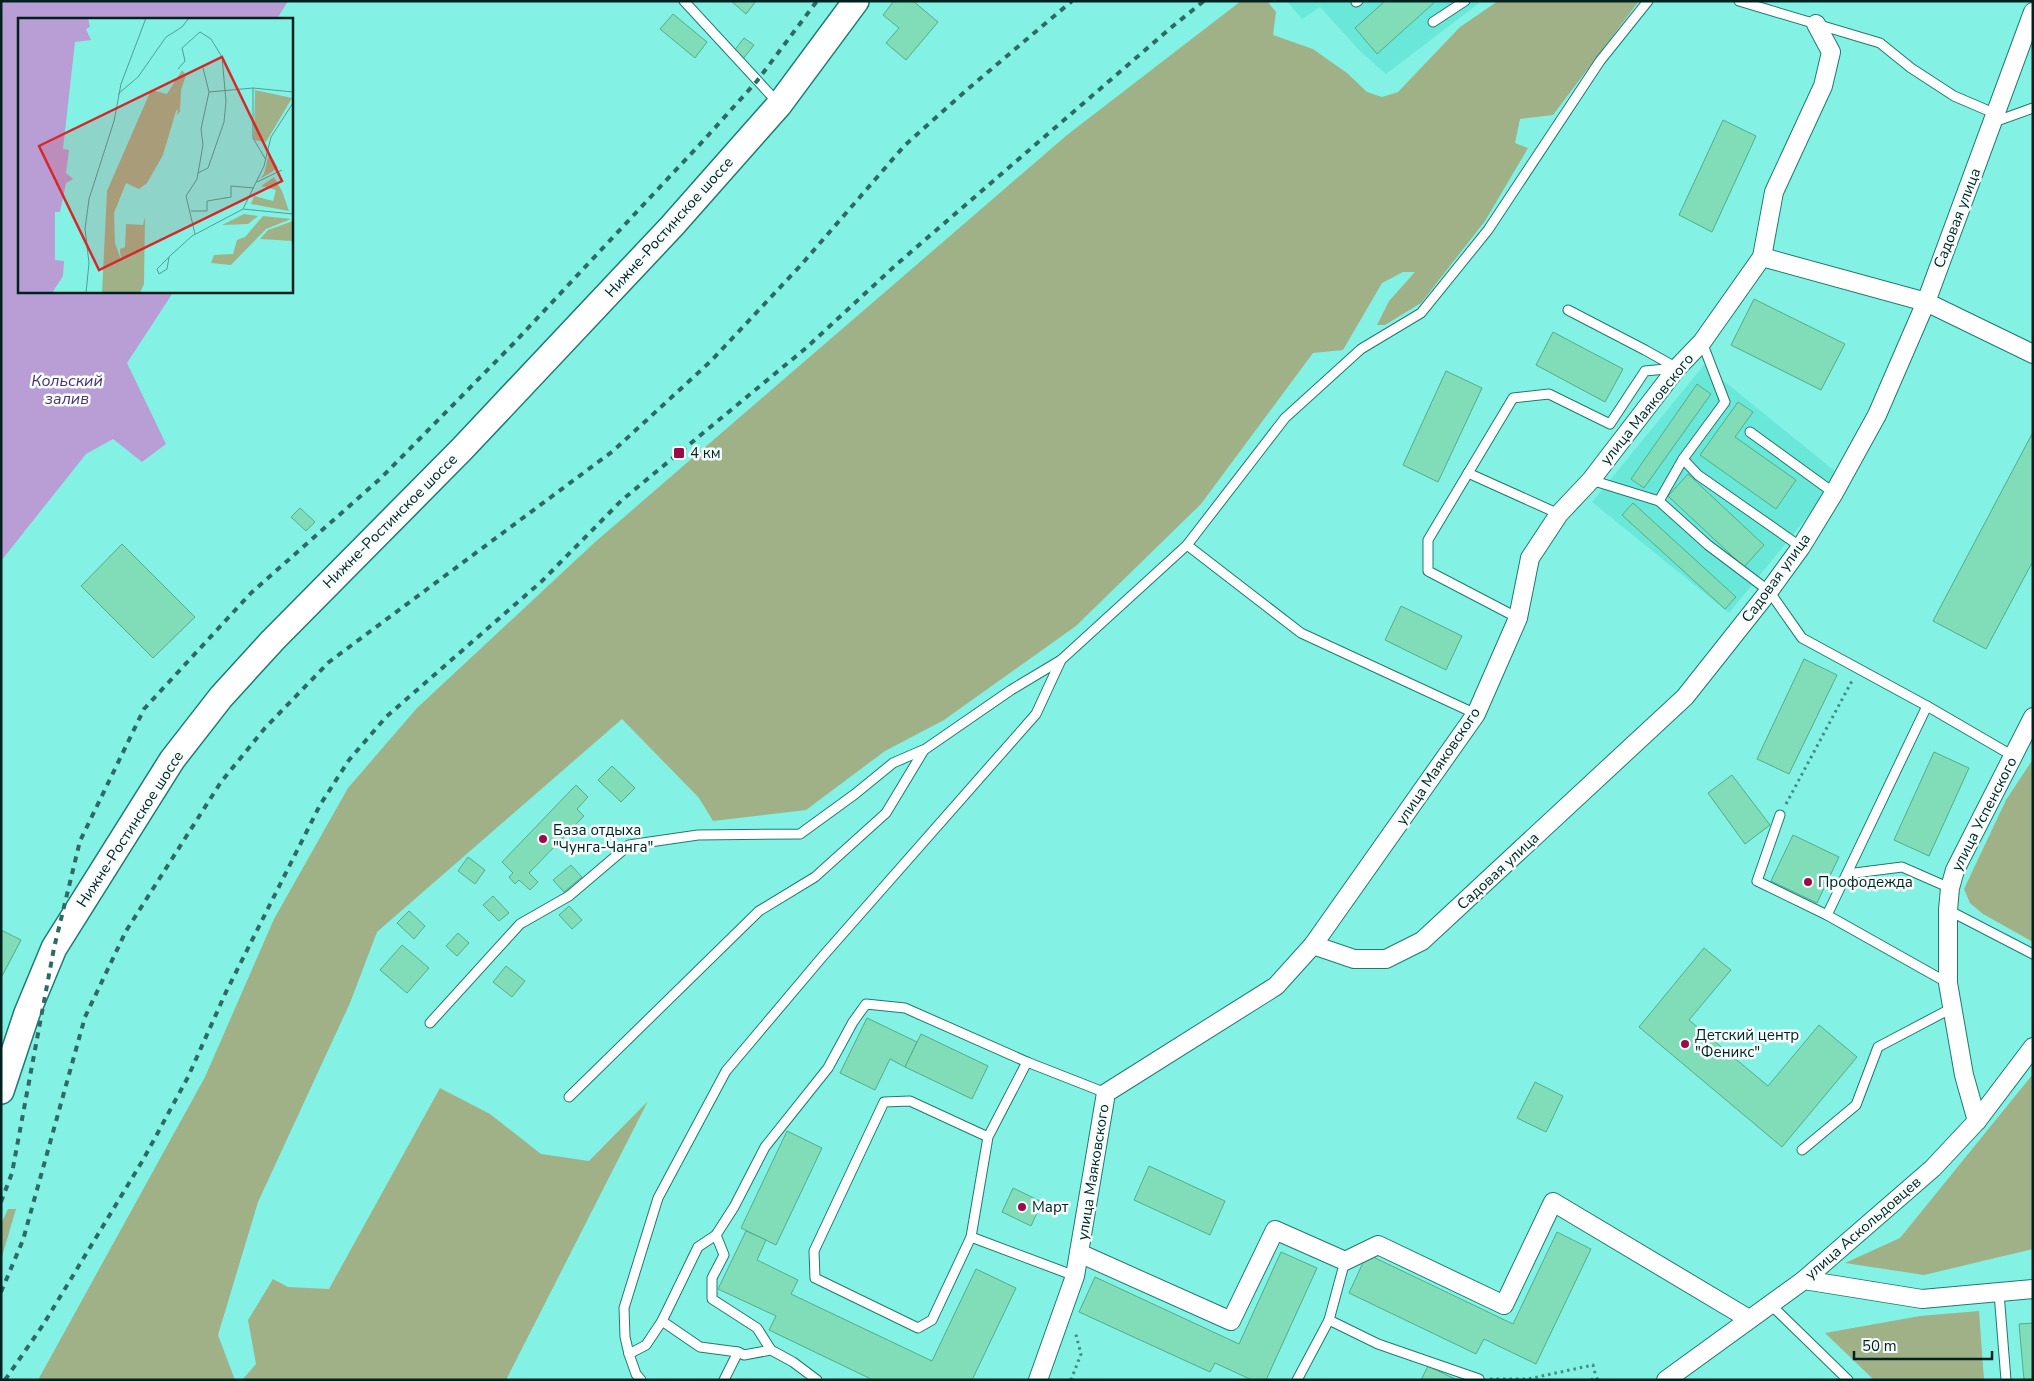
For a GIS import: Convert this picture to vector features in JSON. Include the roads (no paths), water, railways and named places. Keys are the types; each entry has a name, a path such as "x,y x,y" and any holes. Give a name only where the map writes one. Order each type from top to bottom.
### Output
{"street":[{"name":"Нижне-Ростинское шоссе","path":"1,1091 27,1013 54,948 172,760 221,697 273,640 462,449 645,255 779,105 856,1"},
{"name":"Садовая улица","path":"1313,945 1354,959 1386,959 1422,941 1685,697 1769,591 1801,547 1878,415 1926,302 2033,12"},
{"name":"улица Маяковского","path":"1038,1380 1075,1276 1106,1093 1276,986 1313,945 1476,714 1518,618 1530,558 1560,514 1591,480 1676,368 1702,342 1762,257 1774,192 1823,86 1831,52 1816,24"},
{"path":"1762,257 1926,302 2033,354"},
{"name":"улица Успенского","path":"1977,1121 1964,1075 1948,983 1948,910 1950,888 1955,870 2033,718"},
{"name":"улица Аскольдовцев","path":"1666,1380 1804,1280 1933,1168 1977,1121 2033,1047"},
{"path":"1079,1253 1231,1321 1275,1230 1345,1261 1378,1245 1504,1305 1553,1202 1749,1319"},
{"path":"1804,1280 1922,1299 2033,1289"}],"lane":[{"path":"684,1 779,105"},
{"path":"1433,22 1465,1"},
{"path":"430,1023 520,924 569,896 629,845 698,835 800,834 855,794 893,763 924,750 1011,690 1061,660 1187,545 1284,418 1361,348 1422,313 1488,230 1600,61 1648,1"},
{"path":"1739,1 1880,44 1911,68 1954,96 1995,118 2033,108"},
{"path":"1568,310 1676,368"},
{"path":"1659,501 1683,459 1726,402 1702,342"},
{"path":"1518,618 1428,572 1428,540 1513,398 1549,394 1610,424 1645,371 1676,368"},
{"path":"1750,432 1834,493"},
{"path":"1683,459 1698,475 1801,547"},
{"path":"1468,473 1560,514"},
{"path":"1591,480 1659,501 1708,545 1769,591 1802,638 1927,706 2013,756"},
{"path":"1187,545 1301,633 1476,714"},
{"path":"641,1380 636,1374 629,1354 625,1337 624,1308 658,1198 726,1071 829,949 1036,714 1061,660"},
{"path":"1827,915 1927,706"},
{"path":"569,1097 759,911 815,877 886,814 924,750"},
{"path":"1780,815 1757,881 1827,915 1948,983"},
{"path":"1846,874 1902,867 1950,888"},
{"path":"1948,910 2033,954"},
{"path":"629,1354 646,1345 662,1320 698,1247 716,1235 734,1206 765,1147 828,1068 853,1022 866,1004 905,1008 1027,1062 1106,1093"},
{"path":"1802,1150 1856,1105 1878,1047 1952,1008"},
{"path":"988,1137 910,1101 884,1102 814,1251 815,1278 918,1328 932,1320 972,1237 988,1137 1027,1062"},
{"path":"716,1235 724,1255 712,1278 712,1299 757,1328 771,1350 793,1362 817,1380"},
{"path":"972,1237 1075,1276"},
{"path":"1297,1380 1329,1320 1345,1261"},
{"path":"2000,1293 2006,1380"},
{"path":"1770,1304 1848,1380"},
{"path":"662,1320 700,1347 738,1352 744,1355 771,1350"},
{"path":"1329,1320 1378,1344 1479,1379"},
{"path":"724,1380 738,1352"}],"water":[{"name":"Кольский залив","path":"1,1 288,1 278,18 18,18 18,292 173,292 127,363 166,444 142,462 113,439 86,454 1,561"}],"railway":[{"path":"1,1202 12,1173 54,948 80,841 144,709 251,593 381,478 514,343 757,81 817,1"},
{"path":"1,1292 23,1240 85,1017 126,931 221,782 265,728 329,662 613,451 711,361 801,265 905,145 1072,1"},
{"path":"5,1380 43,1325 143,1160 188,1077 226,992 320,805 349,760 386,717 542,581 622,500 806,348 897,264 1204,1"}],"place":[{"name":"4 км","path":"679,453"},
{"name":"База отдыха \"Чунга-Чанга\"","path":"543,839"},
{"name":"Профодежда","path":"1808,882"},
{"name":"Детский центр \"Феникс\"","path":"1685,1044"},
{"name":"Март","path":"1022,1207"}]}
